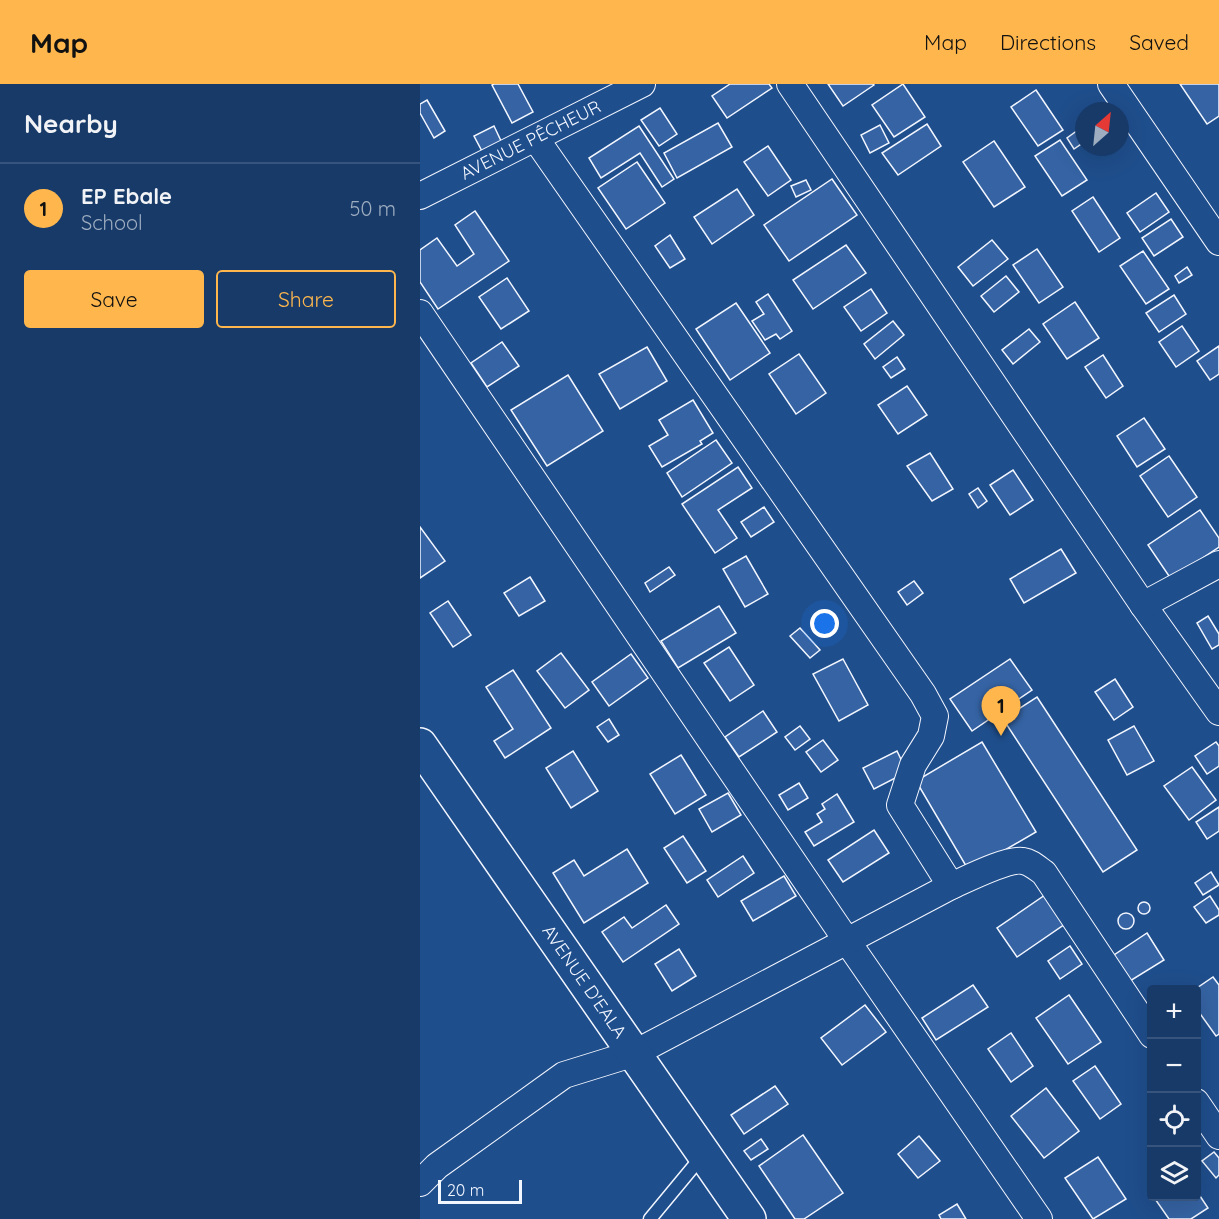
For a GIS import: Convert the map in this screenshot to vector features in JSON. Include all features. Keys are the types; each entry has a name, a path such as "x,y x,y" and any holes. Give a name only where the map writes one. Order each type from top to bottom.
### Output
{"street":[{"name":"AVENUE PÊCHEUR","path":"420,196 642,84"},
{"path":"790,84 1143,605 1219,712"},
{"path":"1111,84 1219,242"},
{"path":"536,139 923,694 935,716 931,736 913,765 900,805 951,886"},
{"path":"420,313 1039,1219"},
{"path":"1143,605 1219,564"},
{"name":"AVENUE D'EALA","path":"420,745 749,1219"},
{"path":"420,1183 437,1166 564,1075 635,1053 951,886 1011,861 1033,864 1044,873 1147,1028"},
{"path":"1201,1108 1219,1136"}],"lane":[{"path":"650,1219 704,1154"}],"building":[{"path":"518,84 533,112 512,123 492,85"},
{"path":"730,84 769,84 772,88 727,118 712,96"},
{"path":"828,84 873,84 874,85 843,106"},
{"path":"903,84 925,117 894,137 872,105"},
{"path":"1180,84 1219,84 1219,116 1207,124"},
{"path":"1036,90 1063,130 1038,146 1011,107"},
{"path":"427,100 445,131 434,138 420,113 420,104"},
{"path":"660,108 677,134 659,146 641,120"},
{"path":"718,123 732,147 677,178 664,153"},
{"path":"927,124 941,146 898,175 882,153"},
{"path":"880,125 889,143 870,153 861,135"},
{"path":"494,126 502,143 483,153 474,136"},
{"path":"639,126 674,179 662,187 640,153 601,178 589,158"},
{"path":"1075,132 1075,148 1074,149 1067,138"},
{"path":"1060,140 1087,180 1062,196 1035,156"},
{"path":"994,141 1025,187 994,207 963,162"},
{"path":"768,146 791,180 768,196 744,162"},
{"path":"637,162 665,203 626,229 598,188"},
{"path":"832,179 857,215 789,261 764,225"},
{"path":"806,180 811,190 796,197 791,186"},
{"path":"737,189 754,215 712,244 694,217"},
{"path":"1156,193 1169,212 1140,232 1127,213"},
{"path":"1093,197 1120,238 1099,252 1072,211"},
{"path":"475,211 509,261 438,309 420,282 420,250 437,238 457,266 474,254 455,225"},
{"path":"1171,219 1183,237 1154,256 1142,238"},
{"path":"670,235 685,259 670,268 655,246"},
{"path":"992,240 1008,259 973,286 958,267"},
{"path":"846,245 866,273 813,309 793,280"},
{"path":"1037,249 1063,287 1039,303 1013,265"},
{"path":"1143,251 1169,289 1146,304 1120,266"},
{"path":"1187,267 1192,275 1179,283 1175,276"},
{"path":"1006,276 1019,292 994,312 981,296"},
{"path":"507,278 529,311 501,329 479,297"},
{"path":"871,289 887,313 861,331 844,307"},
{"path":"768,294 792,331 780,339 776,334 765,340 752,321 764,314 756,302"},
{"path":"1174,295 1186,314 1159,332 1146,313"},
{"path":"1075,302 1099,338 1067,359 1043,324"},
{"path":"736,303 770,353 730,380 696,329"},
{"path":"893,321 904,335 875,359 864,344"},
{"path":"1182,326 1199,351 1176,367 1159,342"},
{"path":"1029,329 1040,342 1013,364 1002,350"},
{"path":"502,342 519,366 487,387 471,363"},
{"path":"1219,346 1219,374 1210,380 1197,361"},
{"path":"647,347 667,381 620,409 599,374"},
{"path":"799,354 826,393 796,414 769,374"},
{"path":"1103,355 1123,386 1106,398 1085,367"},
{"path":"897,357 905,369 891,378 883,367"},
{"path":"568,375 603,431 547,466 511,410"},
{"path":"907,386 927,415 898,434 878,405"},
{"path":"693,400 713,433 700,441 702,444 662,467 649,446 668,435 659,420"},
{"path":"1144,418 1165,449 1137,467 1117,436"},
{"path":"716,440 732,463 682,497 667,473"},
{"path":"930,453 953,489 932,501 907,466"},
{"path":"1169,456 1197,497 1168,517 1140,476"},
{"path":"738,467 752,488 718,510 737,538 715,553 682,504"},
{"path":"1013,470 1033,500 1010,515 990,485"},
{"path":"978,488 987,501 978,508 969,494"},
{"path":"764,507 774,522 751,537 741,522"},
{"path":"1200,510 1219,538 1219,547 1171,579 1148,545"},
{"path":"420,527 445,561 420,578"},
{"path":"1061,549 1076,573 1024,603 1010,579"},
{"path":"746,556 768,594 745,607 723,569"},
{"path":"669,567 675,575 650,592 645,583"},
{"path":"530,577 545,601 519,616 504,593"},
{"path":"914,581 923,593 907,605 898,592"},
{"path":"448,601 471,635 453,647 430,613"},
{"path":"719,606 736,633 678,668 661,641"},
{"path":"1208,616 1219,634 1219,645 1212,649 1197,623"},
{"path":"800,628 820,650 810,658 790,636"},
{"path":"729,647 754,685 730,701 704,663"},
{"path":"561,653 589,690 565,708 537,671"},
{"path":"631,654 648,678 609,706 592,682"},
{"path":"843,659 868,705 839,721 813,674"},
{"path":"1010,659 1032,690 972,731 950,699"},
{"path":"513,670 551,728 505,758 494,741 513,729 486,687"},
{"path":"1115,679 1133,707 1114,720 1095,692"},
{"path":"1037,697 1137,850 1103,872 1003,719"},
{"path":"763,711 777,732 739,757 725,737"},
{"path":"609,719 619,735 608,742 597,727"},
{"path":"800,726 810,739 795,750 785,737"},
{"path":"1134,726 1154,761 1127,775 1108,740"},
{"path":"823,740 838,760 821,772 806,752"},
{"path":"982,742 1036,832 969,871 916,781"},
{"path":"1216,742 1219,746 1219,766 1207,774 1195,756"},
{"path":"573,751 598,791 571,808 546,768"},
{"path":"897,751 907,772 874,789 863,768"},
{"path":"681,755 706,795 675,814 650,774"},
{"path":"1192,767 1216,800 1189,820 1164,786"},
{"path":"799,783 808,798 788,810 779,795"},
{"path":"728,793 741,815 712,832 699,809"},
{"path":"837,794 854,822 814,846 805,832 822,822 817,814 825,809 822,804"},
{"path":"1219,807 1219,831 1207,839 1196,822"},
{"path":"874,830 889,853 843,882 828,860"},
{"path":"683,836 706,871 687,883 664,848"},
{"path":"627,849 648,883 584,923 553,873 574,860 584,876"},
{"path":"743,856 754,873 718,897 707,880"},
{"path":"1211,872 1219,885 1203,895 1195,883"},
{"path":"784,876 796,896 753,921 741,901"},
{"path":"1045,895 1065,924 1017,957 997,928"},
{"path":"1210,896 1219,910 1219,915 1206,923 1194,907"},
{"path":"1146,902 1150,908 1146,914 1142,914 1138,906"},
{"path":"666,905 679,924 623,962 602,932 624,917 632,928"},
{"path":"1126,913 1134,921 1126,929 1118,921"},
{"path":"1147,933 1164,960 1130,981 1114,955"},
{"path":"1070,946 1082,964 1060,979 1048,961"},
{"path":"679,949 696,976 672,991 655,964"},
{"path":"1213,977 1219,985 1219,1034 1216,1036 1201,1015 1201,985"},
{"path":"973,985 988,1007 936,1040 922,1018"},
{"path":"1069,995 1101,1042 1068,1064 1036,1018"},
{"path":"865,1005 886,1032 842,1065 821,1038"},
{"path":"1011,1033 1033,1066 1011,1082 988,1049"},
{"path":"1095,1066 1121,1104 1100,1119 1073,1081"},
{"path":"775,1086 788,1104 744,1134 731,1115"},
{"path":"1046,1088 1079,1131 1044,1158 1011,1116"},
{"path":"803,1135 843,1193 804,1219 795,1219 759,1166"},
{"path":"919,1136 940,1161 918,1178 898,1154"},
{"path":"761,1139 768,1149 751,1160 744,1151"},
{"path":"1214,1152 1219,1158 1219,1175 1216,1178 1202,1161"},
{"path":"1098,1157 1126,1199 1093,1219 1065,1178"},
{"path":"1201,1198 1208,1208 1191,1219 1169,1219 1156,1201 1201,1201"},
{"path":"957,1204 966,1219 941,1219 939,1215"}],"place":[{"name":"EP Ebale","path":"1001,736"}]}
